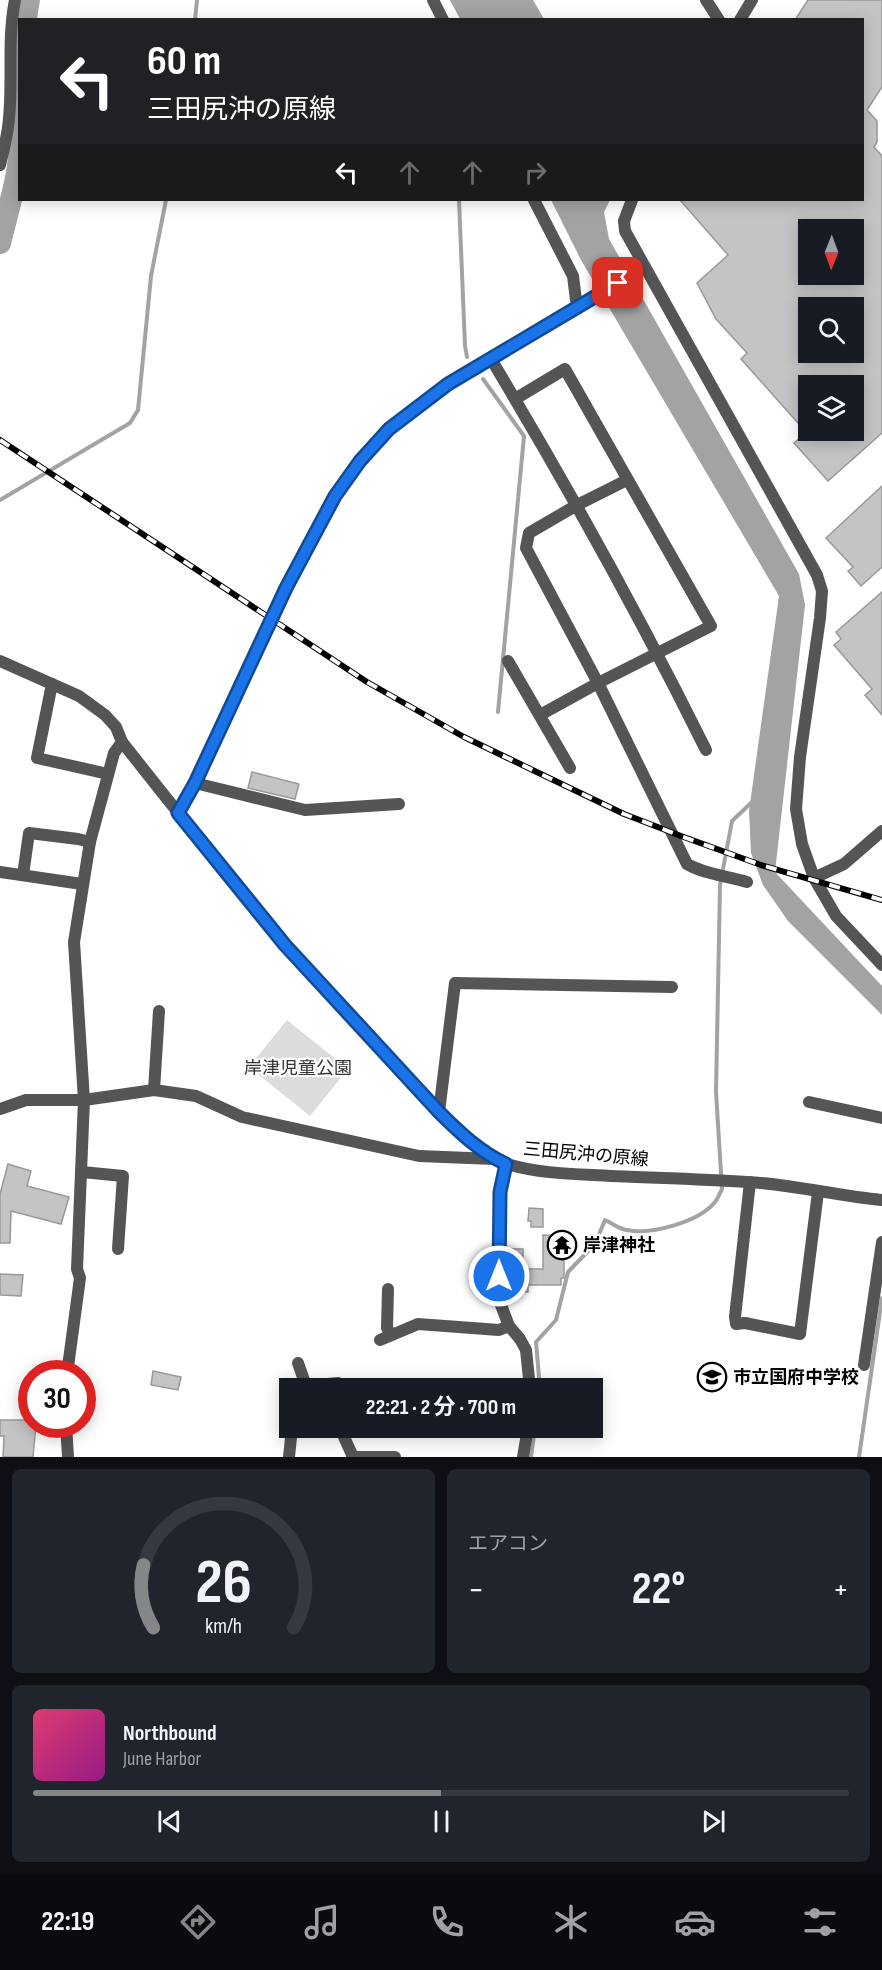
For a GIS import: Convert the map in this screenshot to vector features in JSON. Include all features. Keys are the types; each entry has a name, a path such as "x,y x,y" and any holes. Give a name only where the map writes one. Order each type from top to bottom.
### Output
{"street":[{"path":"0,165 10,116 5,61 15,0"},
{"path":"433,0 442,18"},
{"path":"706,0 718,18"},
{"path":"741,18 752,0"},
{"path":"535,201 573,276 576,300 583,305"},
{"path":"632,201 624,221 625,231 639,270 818,575 822,591 820,618 800,757 796,809 802,844 814,878 836,916 882,965"},
{"path":"178,813 195,783 286,588 335,496 360,461 389,429 448,384 639,270"},
{"path":"490,359 577,505 657,652 706,750"},
{"path":"515,399 565,369 711,626 597,683 540,715"},
{"path":"627,480 529,532 526,548 597,683 687,864 698,870 747,882"},
{"path":"508,660 570,768"},
{"name":"三田尻沖の原線","path":"0,661 79,696 105,715 116,727 122,741 178,813 285,945 439,1112 461,1134 500,1161 535,1170 570,1174 750,1182 882,1200"},
{"path":"52,684 37,758 108,774"},
{"path":"70,1360 80,1278 77,1269 84,1100 74,942 90,842 114,753 122,741"},
{"path":"195,783 305,810 399,804"},
{"path":"814,878 844,864 882,831"},
{"path":"23,875 29,832 90,842"},
{"path":"0,872 82,884"},
{"path":"439,1112 455,982 672,987"},
{"path":"154,1090 159,1011"},
{"path":"0,1109 26,1100 84,1100 154,1090 196,1096 242,1117 419,1156 500,1161 501,1305 509,1326 520,1339 525,1350 529,1378"},
{"path":"809,1102 882,1118"},
{"path":"82,1172 123,1176 118,1249"},
{"path":"750,1182 736,1324 746,1323 800,1334 818,1192"},
{"path":"864,1365 882,1242"},
{"path":"388,1290 386,1338 418,1324 500,1330 509,1326"},
{"path":"298,1363 302,1378"},
{"path":"67,1438 68,1457"},
{"path":"289,1457 291,1438"},
{"path":"344,1438 353,1457 395,1457"},
{"path":"523,1457 526,1438"}],"green space":[{"name":"岸津児童公園","path":"287,1020 348,1069 310,1116 249,1067"}],"shaded area":[{"path":"18,0 40,0 37,18 18,18 18,192 2,239 2,192 15,115 15,21"},
{"path":"450,0 533,0 543,18 459,18"},
{"path":"552,201 610,201 604,212 609,239 799,574 805,605 775,872 882,986 882,1015 788,921 763,885 751,853 749,811 779,596 581,260"}],"building":[{"path":"808,0 882,0 882,87 867,110 877,121 877,142 874,147 882,156 882,433 828,481 794,443 798,439 864,441 864,375 798,375 798,423 741,359 747,353 716,319 697,283 728,255 681,201 864,201 864,18 796,18"},
{"path":"882,486 882,567 861,586 848,571 853,567 826,538"},
{"path":"882,592 882,715 865,695 872,689 834,645 841,639 836,632"},
{"path":"252,772 299,784 295,799 248,788"},
{"path":"8,1164 31,1171 27,1186 69,1197 61,1224 11,1211 10,1243 0,1243 0,1194"},
{"path":"529,1208 543,1209 543,1227 531,1227 531,1221 528,1221"},
{"path":"543,1235 558,1236 557,1239 575,1239 575,1252 564,1251 564,1278 561,1278 561,1285 528,1285 528,1292 512,1292 510,1265 507,1265 508,1249 523,1249 523,1269 543,1269"},
{"path":"0,1274 23,1275 21,1296 0,1295"},
{"path":"153,1371 181,1377 178,1390 151,1385"},
{"path":"0,1420 18,1420 18,1438 35,1438 33,1457 3,1457 4,1436 0,1436"}],"waterway":[{"path":"195,18 197,0"},
{"path":"0,243 18,167"},
{"path":"0,500 130,423 138,410 151,276 166,201"},
{"path":"459,201 467,357"},
{"path":"483,379 524,436 498,712"},
{"path":"539,1378 536,1342 556,1320 568,1272 595,1244 605,1220 627,1230 661,1229 698,1216 715,1202 722,1189 716,1092 720,885 732,821 752,802"},
{"path":"859,1457 882,1298"},
{"path":"531,1457 534,1438"}],"railway":[{"path":"0,440 367,682 464,737 624,814 761,865 882,900"}],"place":[{"name":"岸津神社","path":"562,1245"},
{"name":"市立国府中学校","path":"712,1377"}],"route":[{"path":"499,1276 500,1192 506,1164 494,1159 461,1134 439,1112 285,945 178,813 195,783 286,588 335,496 360,461 389,429 448,384 618,283"}]}
